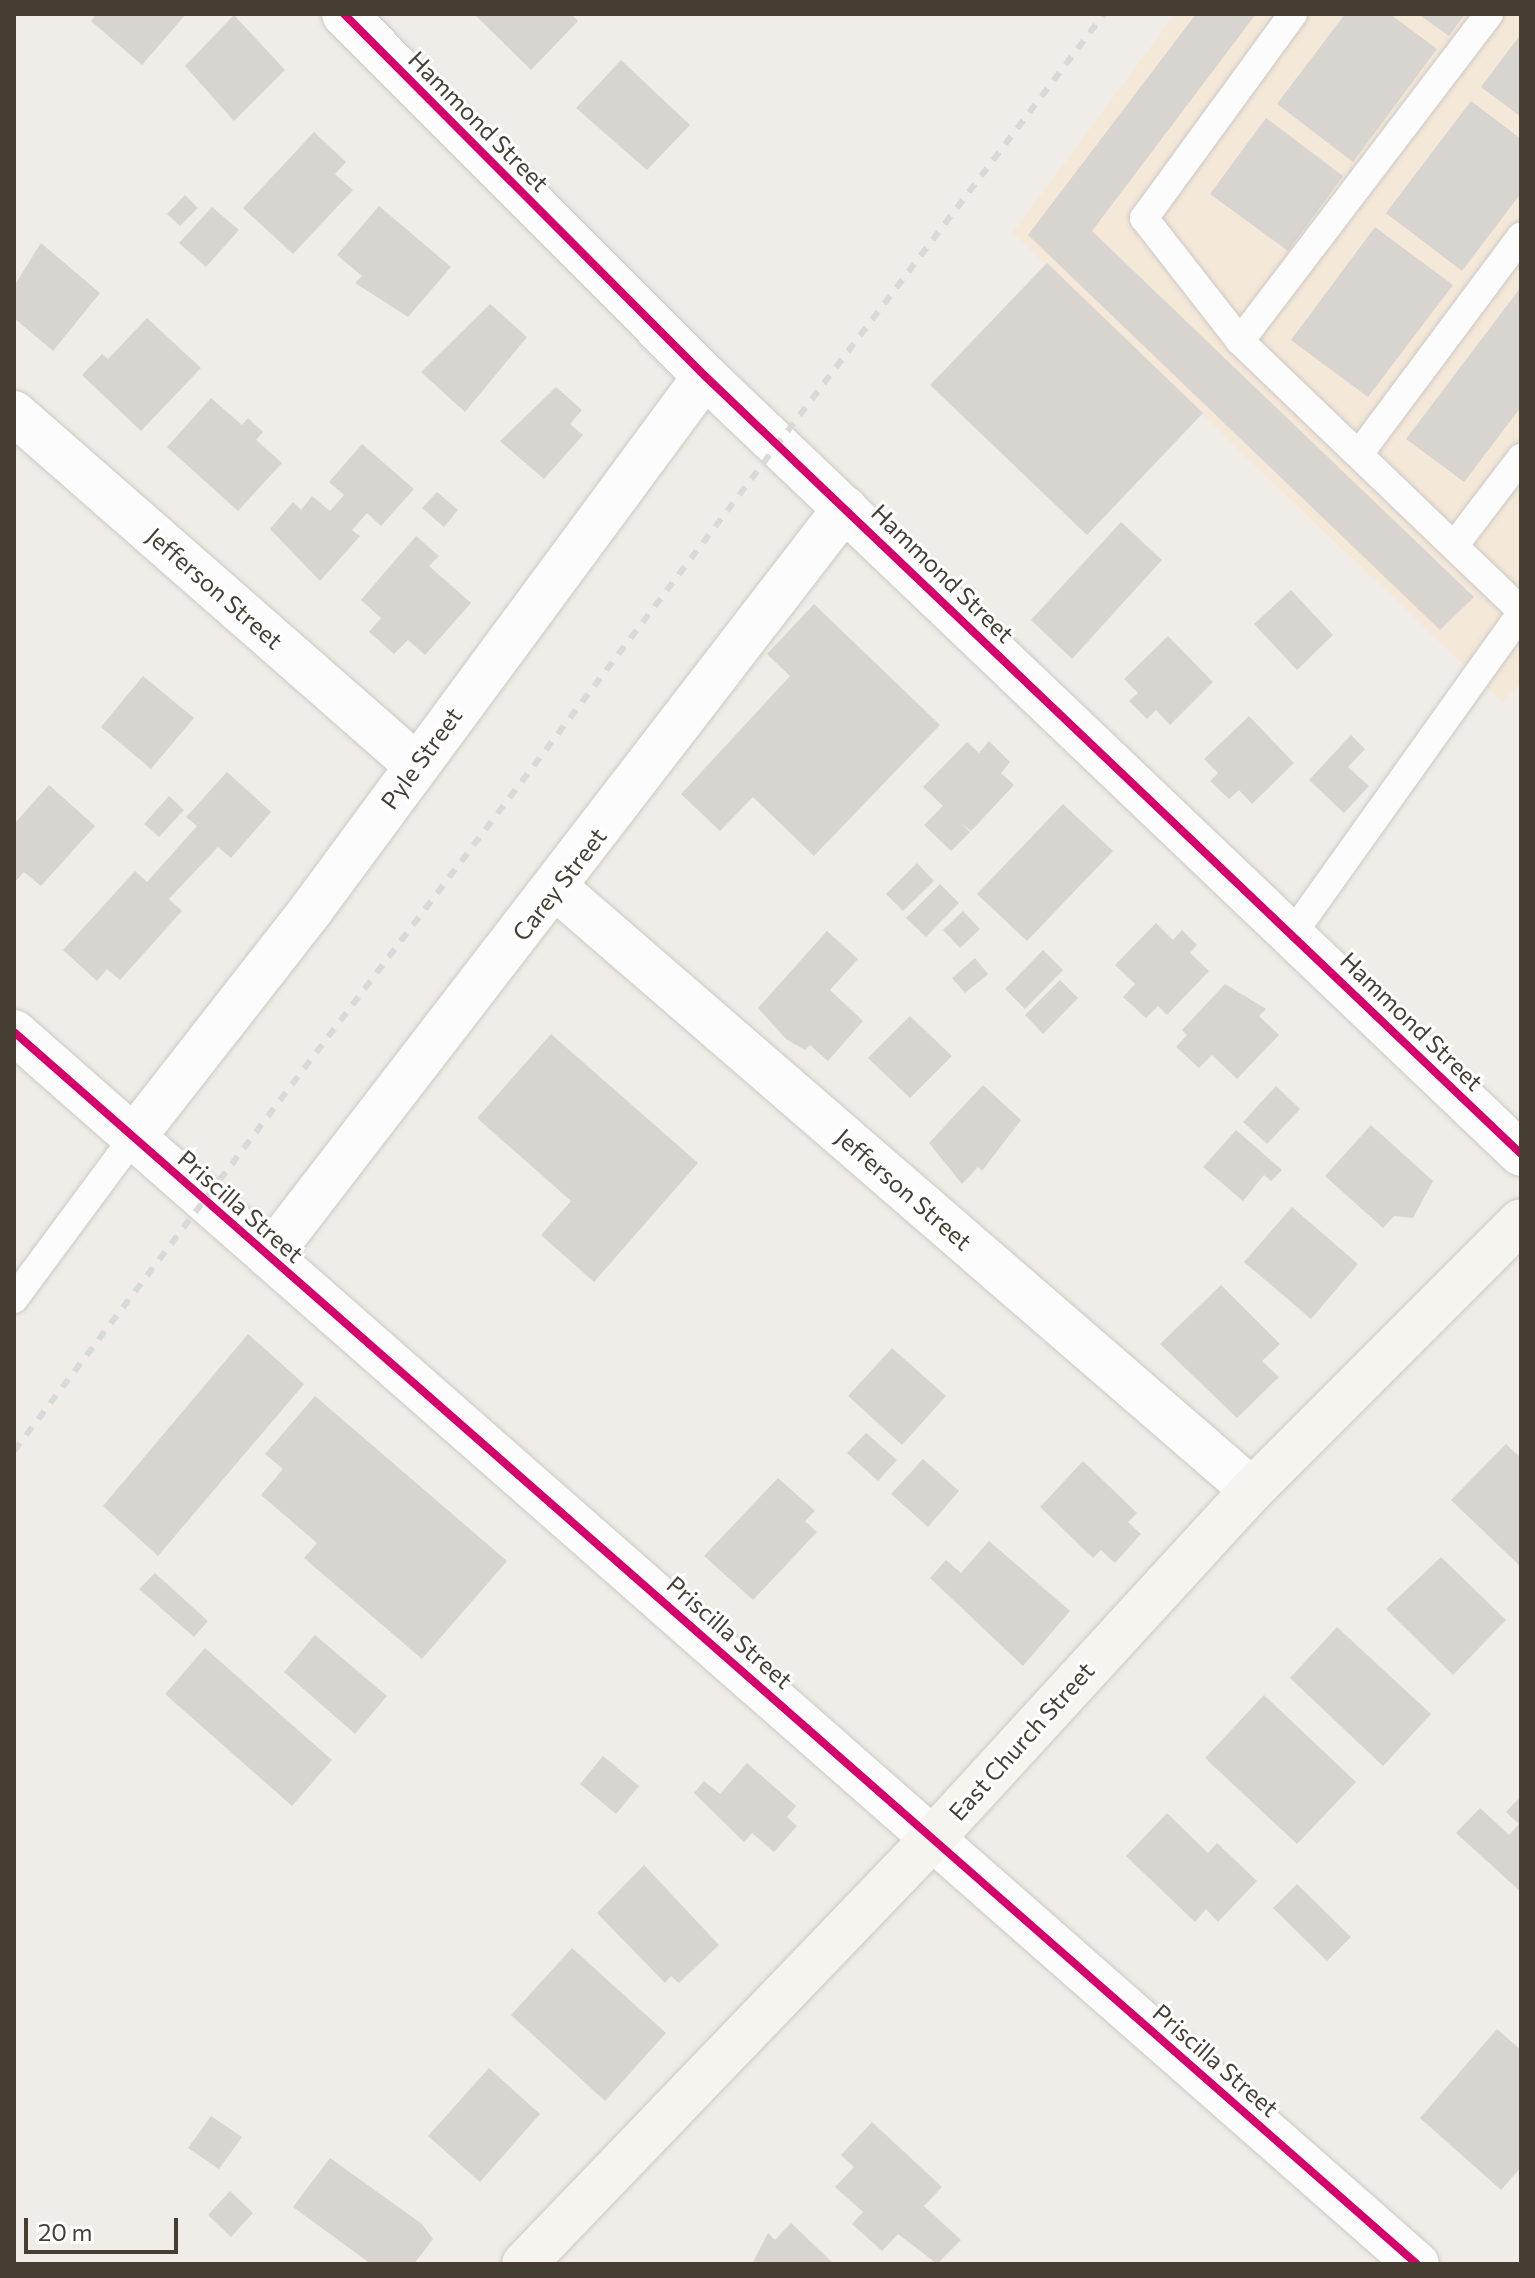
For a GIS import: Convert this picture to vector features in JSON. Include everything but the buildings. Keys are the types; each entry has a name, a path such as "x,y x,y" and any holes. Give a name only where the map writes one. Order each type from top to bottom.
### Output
{"street":[{"name":"Hammond Street","path":"344,14 705,376 1293,933 1521,1154"},
{"name":"Pyle Street","path":"133,1138 705,376"},
{"name":"Jefferson Street","path":"14,413 415,764"},
{"name":"Carey Street","path":"269,1256 556,888 845,508"},
{"name":"Jefferson Street","path":"556,888 1252,1490"},
{"name":"Priscilla Street","path":"14,1032 1417,2264"},
{"name":"East Church Street","path":"524,2264 934,1837 1252,1490 1521,1221"}],"lane":[{"path":"1293,14 1144,218 1240,341 1521,611 1293,933"},
{"path":"1240,341 1489,14"},
{"path":"1359,454 1521,237"},
{"path":"1454,546 1521,458"},
{"path":"14,1299 133,1138"}],"shaded area":[{"path":"1175,14 1521,14 1521,682 1503,703 1012,233"}],"railway":[{"path":"14,1451 1104,14"}],"cycle path":[{"path":"344,14 705,376 1521,1154"},
{"path":"14,1032 1417,2264"}]}
